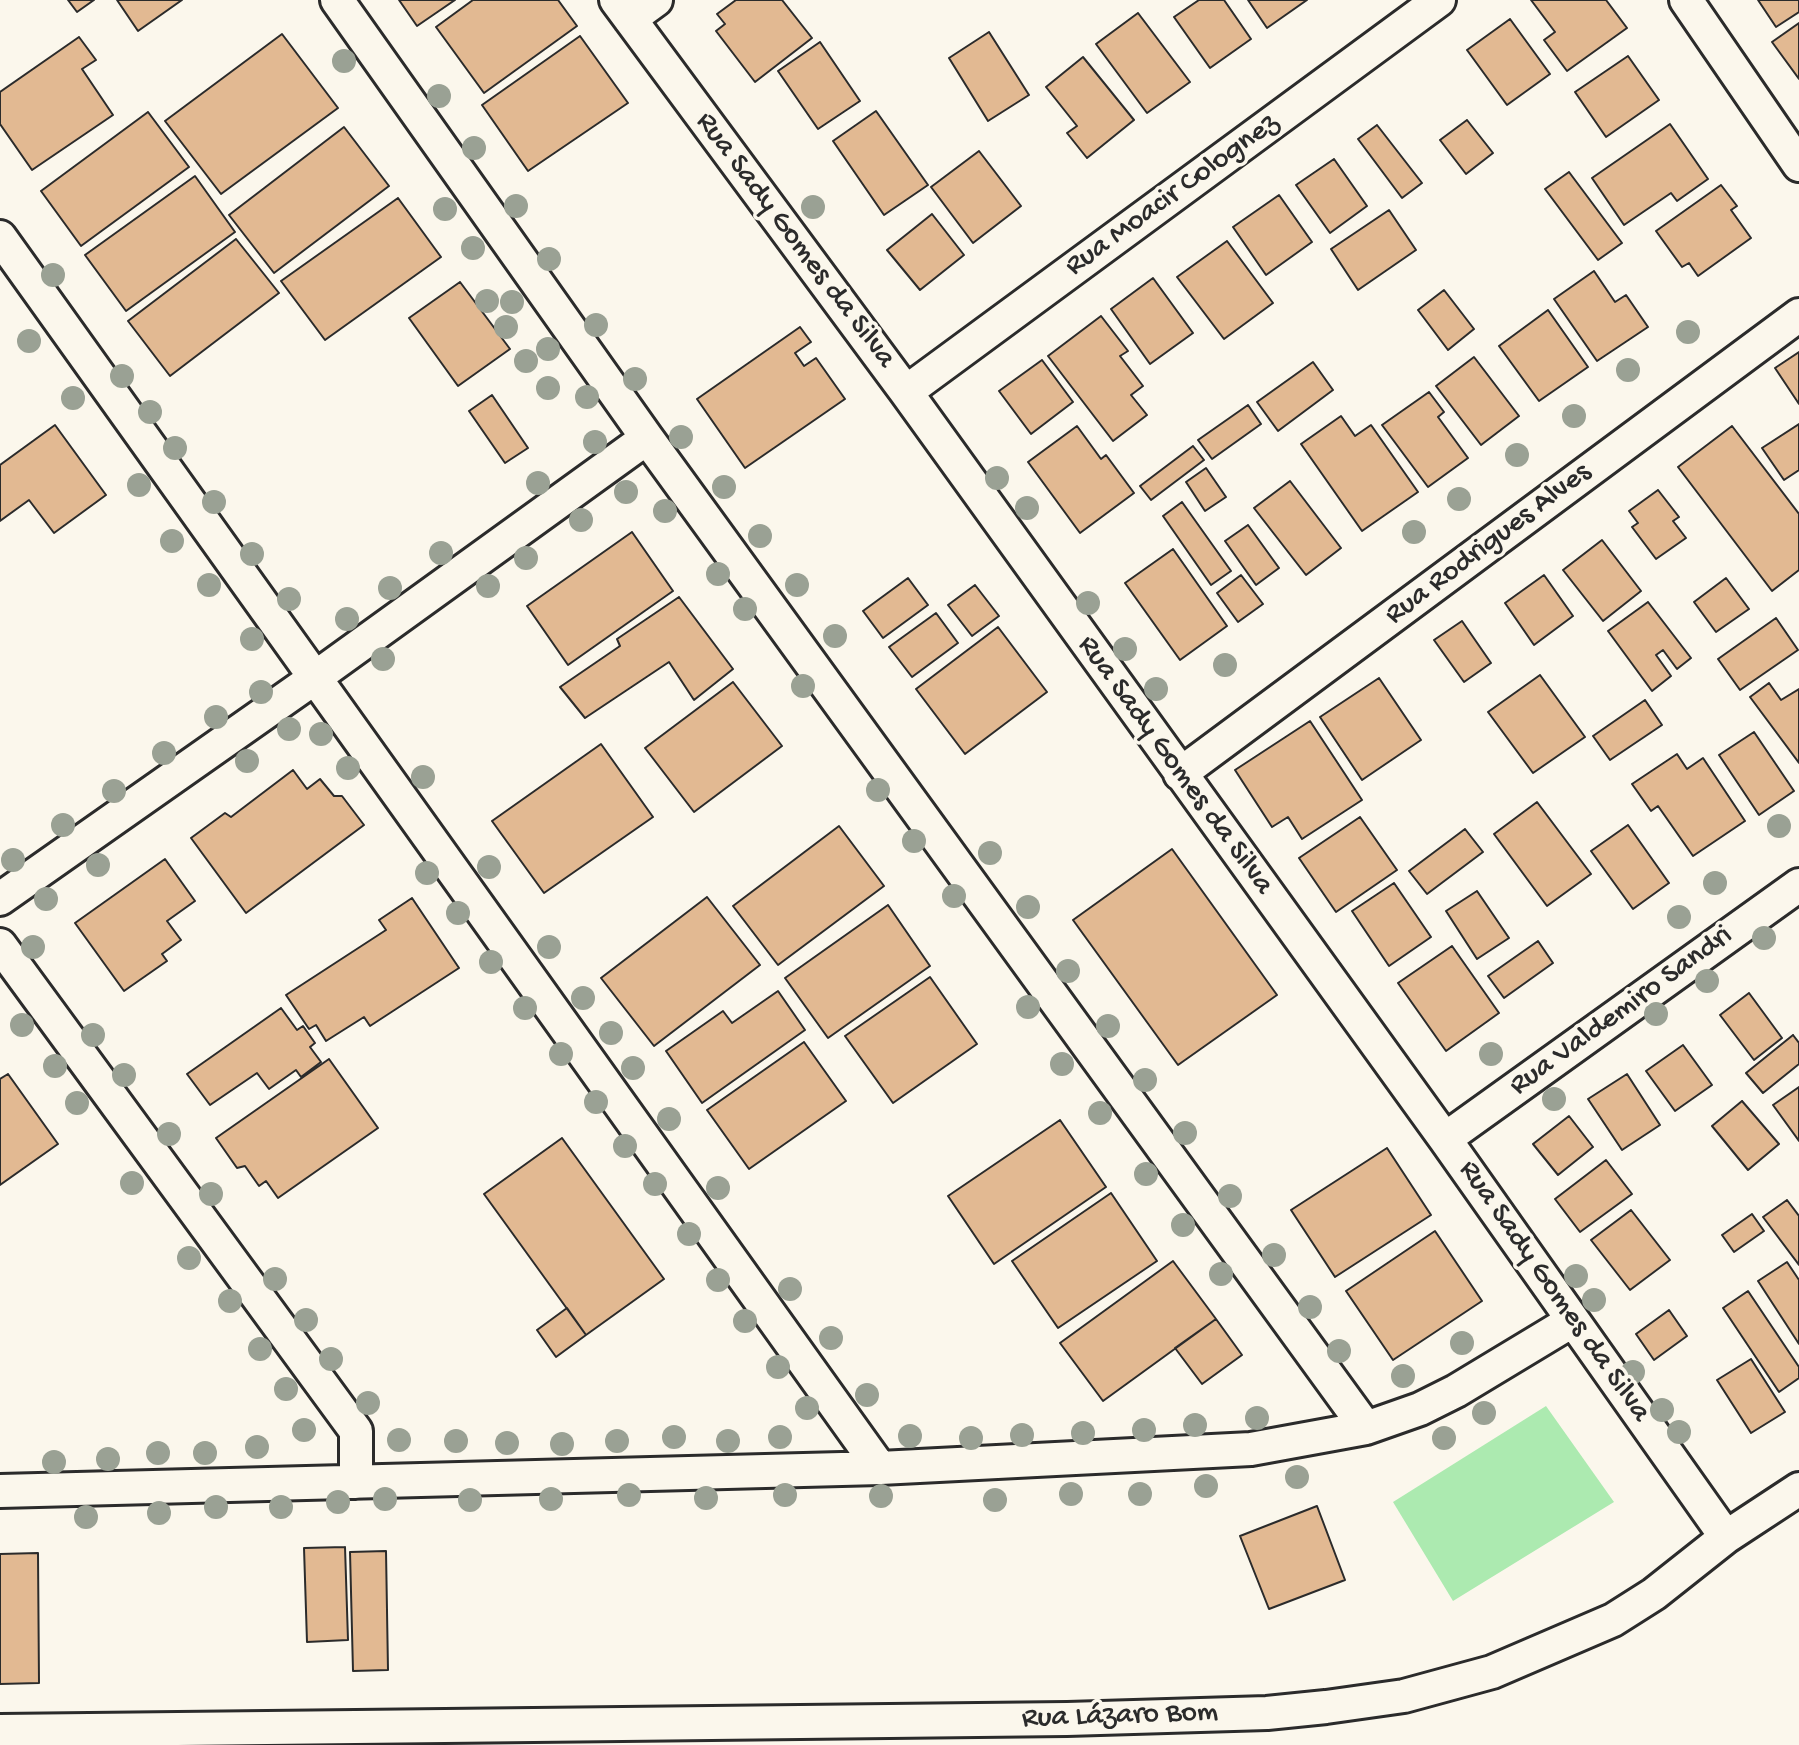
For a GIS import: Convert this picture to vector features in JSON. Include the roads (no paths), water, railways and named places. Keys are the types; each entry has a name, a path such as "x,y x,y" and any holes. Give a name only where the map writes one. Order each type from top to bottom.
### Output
{"street":[{"path":"337,0 647,438 1366,1428"},
{"path":"623,10 656,0"},
{"name":"Rua Moacir Colognez","path":"906,392 1439,0"},
{"path":"1686,0 1799,165"},
{"name":"Rua Sady Gomes da Silva","path":"623,10 906,392 1445,1139 1726,1537"},
{"path":"0,237 880,1468"},
{"name":"Rua Rodrigues Alves","path":"1180,774 1799,315"},
{"path":"0,899 316,677 647,438"},
{"name":"Rua Valdemiro Sandri","path":"1445,1139 1799,885"},
{"path":"0,945 356,1431 356,1482"},
{"path":"0,1491 880,1468 1251,1449 1366,1428 1420,1409 1456,1391 1572,1321"},
{"name":"Rua Lázaro Bom","path":"0,1731 1067,1719 1267,1713 1326,1707 1404,1696 1492,1672 1613,1620 1654,1594 1726,1537 1799,1489"}]}
